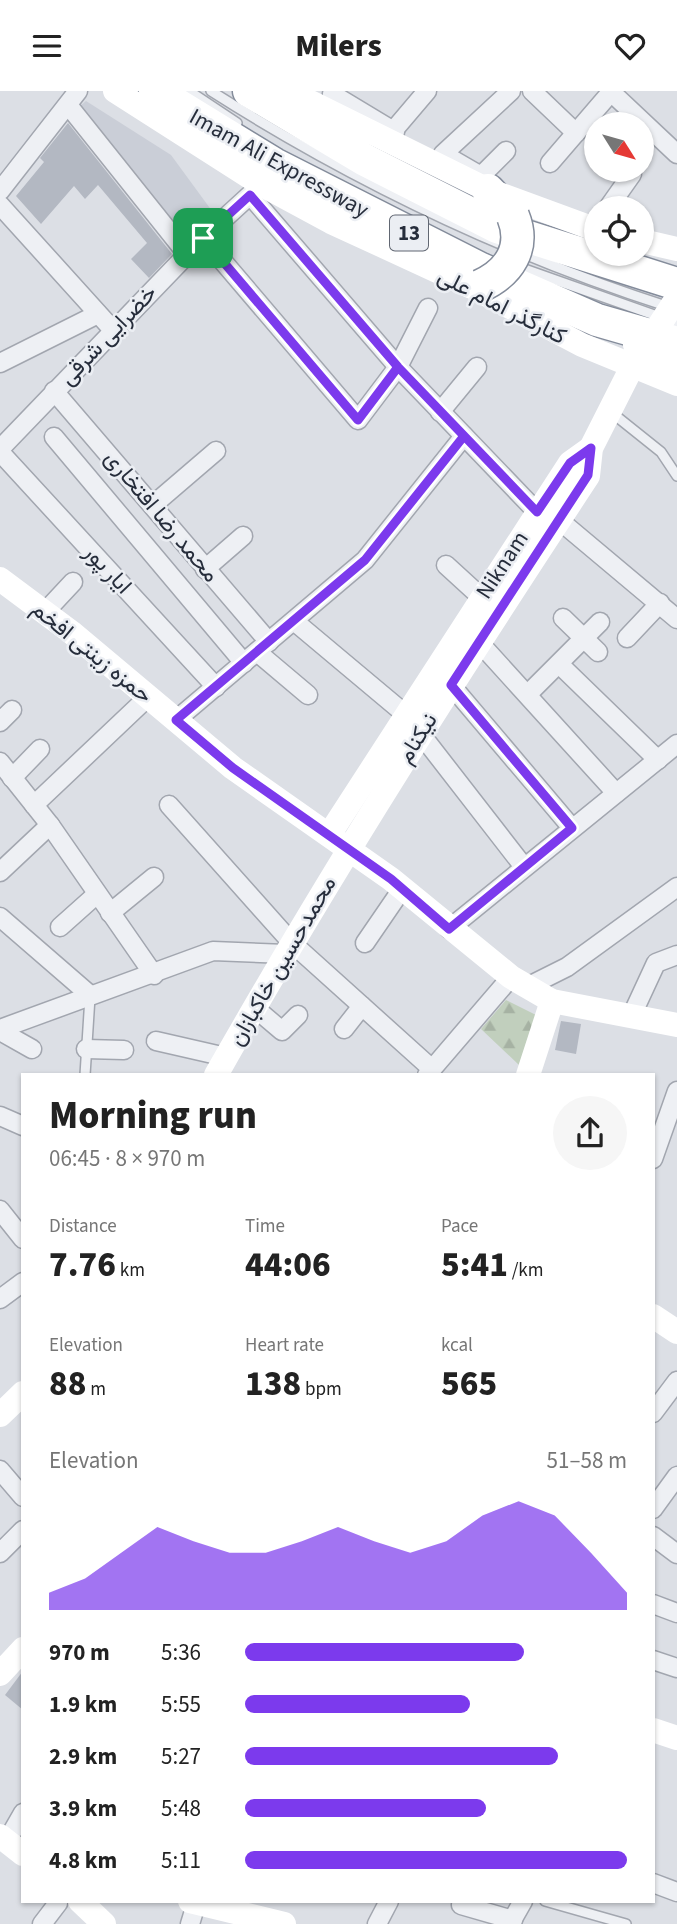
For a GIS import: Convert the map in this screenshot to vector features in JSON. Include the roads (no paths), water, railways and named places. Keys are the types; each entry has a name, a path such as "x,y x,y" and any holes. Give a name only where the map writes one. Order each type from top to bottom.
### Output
{"highway":[{"name":"Imam Ali Expressway","path":"155,91 319,188 481,269 597,320 677,343"},
{"name":"Imam Ali Expressway","path":"249,91 365,160 466,212 538,242 677,284"},
{"path":"476,287 498,278 509,267 518,243 519,229 513,216 485,183"}],"main road":[{"name":"کنارگذر امام علی","path":"115,91 254,189 476,287 533,322 632,367 677,384"},
{"path":"288,91 330,97 485,183 584,225"},
{"path":"654,244 677,249"},
{"path":"628,269 677,275"},
{"name":"Niknam","path":"339,841 413,724 481,597 548,516 570,463 591,448 632,367 677,298"},
{"path":"597,320 611,336 677,361"},
{"name":"نیکنام","path":"413,724 451,685 548,516"},
{"name":"حمزه زینتی افخم","path":"0,580 45,612 233,768 339,841 519,982 552,1001 677,1025"},
{"name":"محمدحسین خاکبازان","path":"221,1066 289,948 339,841"},
{"path":"529,1073 552,1001"},
{"path":"655,1317 677,1332"},
{"path":"0,1415 21,1395"},
{"path":"0,1674 21,1651"},
{"path":"655,1731 677,1738"},
{"path":"71,1903 104,1924"},
{"path":"194,1907 284,1924"}],"street":[{"path":"393,131 427,91"},
{"path":"436,151 511,91"},
{"path":"532,91 576,133"},
{"path":"550,163 612,91 677,154"},
{"path":"330,97 436,151 485,183 584,214"},
{"path":"0,191 73,98 187,254"},
{"path":"485,183 506,151"},
{"name":"خضرایی شرقی","path":"0,450 113,330 254,189"},
{"path":"254,189 398,367 440,412 548,516 677,619"},
{"path":"2,213 113,330"},
{"path":"203,238 358,420 398,367 428,308"},
{"path":"0,363 98,314"},
{"path":"440,412 477,367"},
{"name":"محمد رضا افتخاری","path":"54,391 205,569 257,652"},
{"path":"176,720 365,560 464,436"},
{"path":"54,437 257,652 308,695"},
{"name":"ایار پور","path":"0,450 216,687"},
{"path":"152,505 216,451"},
{"path":"205,569 243,536"},
{"path":"446,565 481,597"},
{"path":"45,612 73,582"},
{"path":"627,638 660,603"},
{"path":"563,618 598,652"},
{"path":"294,621 413,724 524,867"},
{"path":"528,694 600,622"},
{"path":"478,641 616,793"},
{"path":"559,664 658,760"},
{"path":"451,685 572,828"},
{"path":"34,806 148,697"},
{"path":"449,929 677,744"},
{"path":"12,778 40,749"},
{"path":"0,762 50,825 154,975"},
{"path":"169,805 289,948 362,1006 429,1072 519,982 567,967 677,887"},
{"path":"0,871 50,825"},
{"path":"110,913 154,877"},
{"path":"365,943 402,889"},
{"path":"60,927 97,894"},
{"path":"0,917 90,995"},
{"path":"2,1025 154,975 213,951 289,948"},
{"path":"631,1017 656,963 677,955"},
{"path":"344,1030 362,1006"},
{"path":"255,1007 282,1031 298,1015"},
{"path":"2,1025 32,1049"},
{"path":"156,1041 221,1066"},
{"path":"86,1049 124,1050"},
{"path":"655,1153 677,1091"},
{"path":"0,1116 21,1125"},
{"path":"0,1210 21,1236"},
{"path":"0,1299 21,1283"},
{"path":"655,1410 677,1381"},
{"path":"0,1470 21,1495"},
{"path":"655,1506 677,1476"},
{"path":"0,1553 21,1532"},
{"path":"655,1538 677,1554"},
{"path":"655,1605 677,1613"},
{"path":"655,1661 677,1668"},
{"path":"10,1844 21,1817"},
{"path":"655,1884 677,1892"},
{"path":"42,1924 68,1903"},
{"path":"377,1924 388,1903"},
{"path":"461,1905 511,1922 522,1903"}],"lane":[{"path":"188,91 244,128"},
{"path":"211,91 329,161 502,247 580,278 677,309"},
{"path":"497,259 677,323"},
{"path":"611,412 661,453 677,476"},
{"path":"85,1073 90,995"},
{"path":"552,1903 626,1924"}]}
